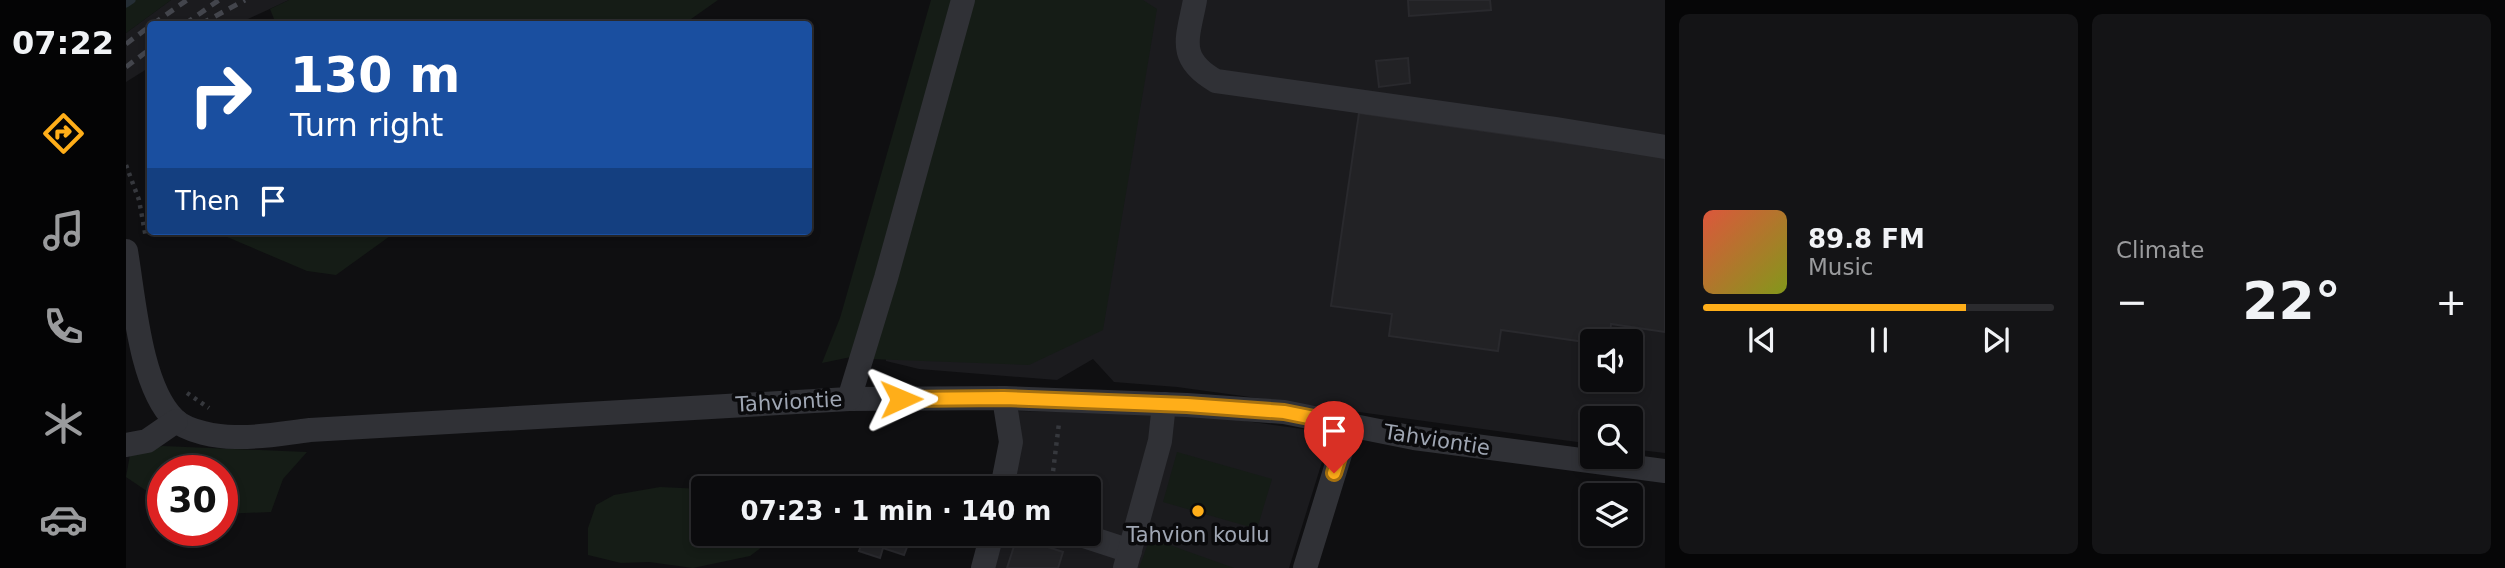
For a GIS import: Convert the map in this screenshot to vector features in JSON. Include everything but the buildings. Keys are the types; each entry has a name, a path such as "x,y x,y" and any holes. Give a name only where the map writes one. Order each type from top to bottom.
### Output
{"street":[{"path":"849,399 886,278 963,0"},
{"path":"1195,0 1187,45 1191,61 1200,72 1216,81 1665,147"},
{"path":"126,445 147,441 176,421 161,402 146,367 136,246"},
{"path":"1004,398 1011,442 1004,476"},
{"name":"Tahviontie","path":"176,421 211,434 256,437 310,430 849,399 1004,398 1284,412 1414,438 1665,471"},
{"path":"1101,546 1127,559 1160,441 1164,404"},
{"path":"1305,568 1349,425"},
{"path":"983,568 989,546"}],"path":[{"path":"126,165 139,200 136,246"},
{"path":"183,387 190,397 217,410"}],"shaded area":[{"path":"126,0 171,0 126,33"},
{"path":"171,0 289,0 244,21 147,21 147,69 126,82 126,33"},
{"path":"289,0 718,0 688,21 275,21 270,9"},
{"path":"931,0 956,0 851,357 822,363 840,318"},
{"path":"948,0 1665,0 1665,453 1643,450 1643,406 1580,406 1580,442 1177,387 1114,382 1093,359 1057,380 919,369 886,361 884,349"},
{"path":"971,0 1143,0 1157,9 1103,330 1029,365 871,359"},
{"path":"222,235 391,235 336,275 307,271"},
{"name":"Tahvion koulu","path":"1015,411 1202,415 1331,433 1289,568 990,568 996,546 1101,546 1101,476 1012,476"},
{"path":"163,446 307,452 283,479 271,512 238,513 238,455 147,455 147,491 126,477 130,455"},
{"path":"1177,452 1272,479 1257,529 1163,502"},
{"path":"660,487 691,488 691,546 763,546 750,556 693,568 649,562 621,563 588,555 588,528 596,505 614,495"},
{"path":"1150,538 1234,568 1139,568"}],"waterway":[{"path":"126,4 132,0"}],"railway":[{"path":"157,21 187,0"},
{"path":"189,21 219,0"},
{"path":"206,21 245,0"},
{"path":"126,44 147,28"},
{"path":"126,67 147,51"}],"place":[{"name":"Tahvion koulu","path":"1198,511"}],"route":[{"path":"901,399 1004,398 1187,405 1284,412 1349,425 1334,473"}]}
